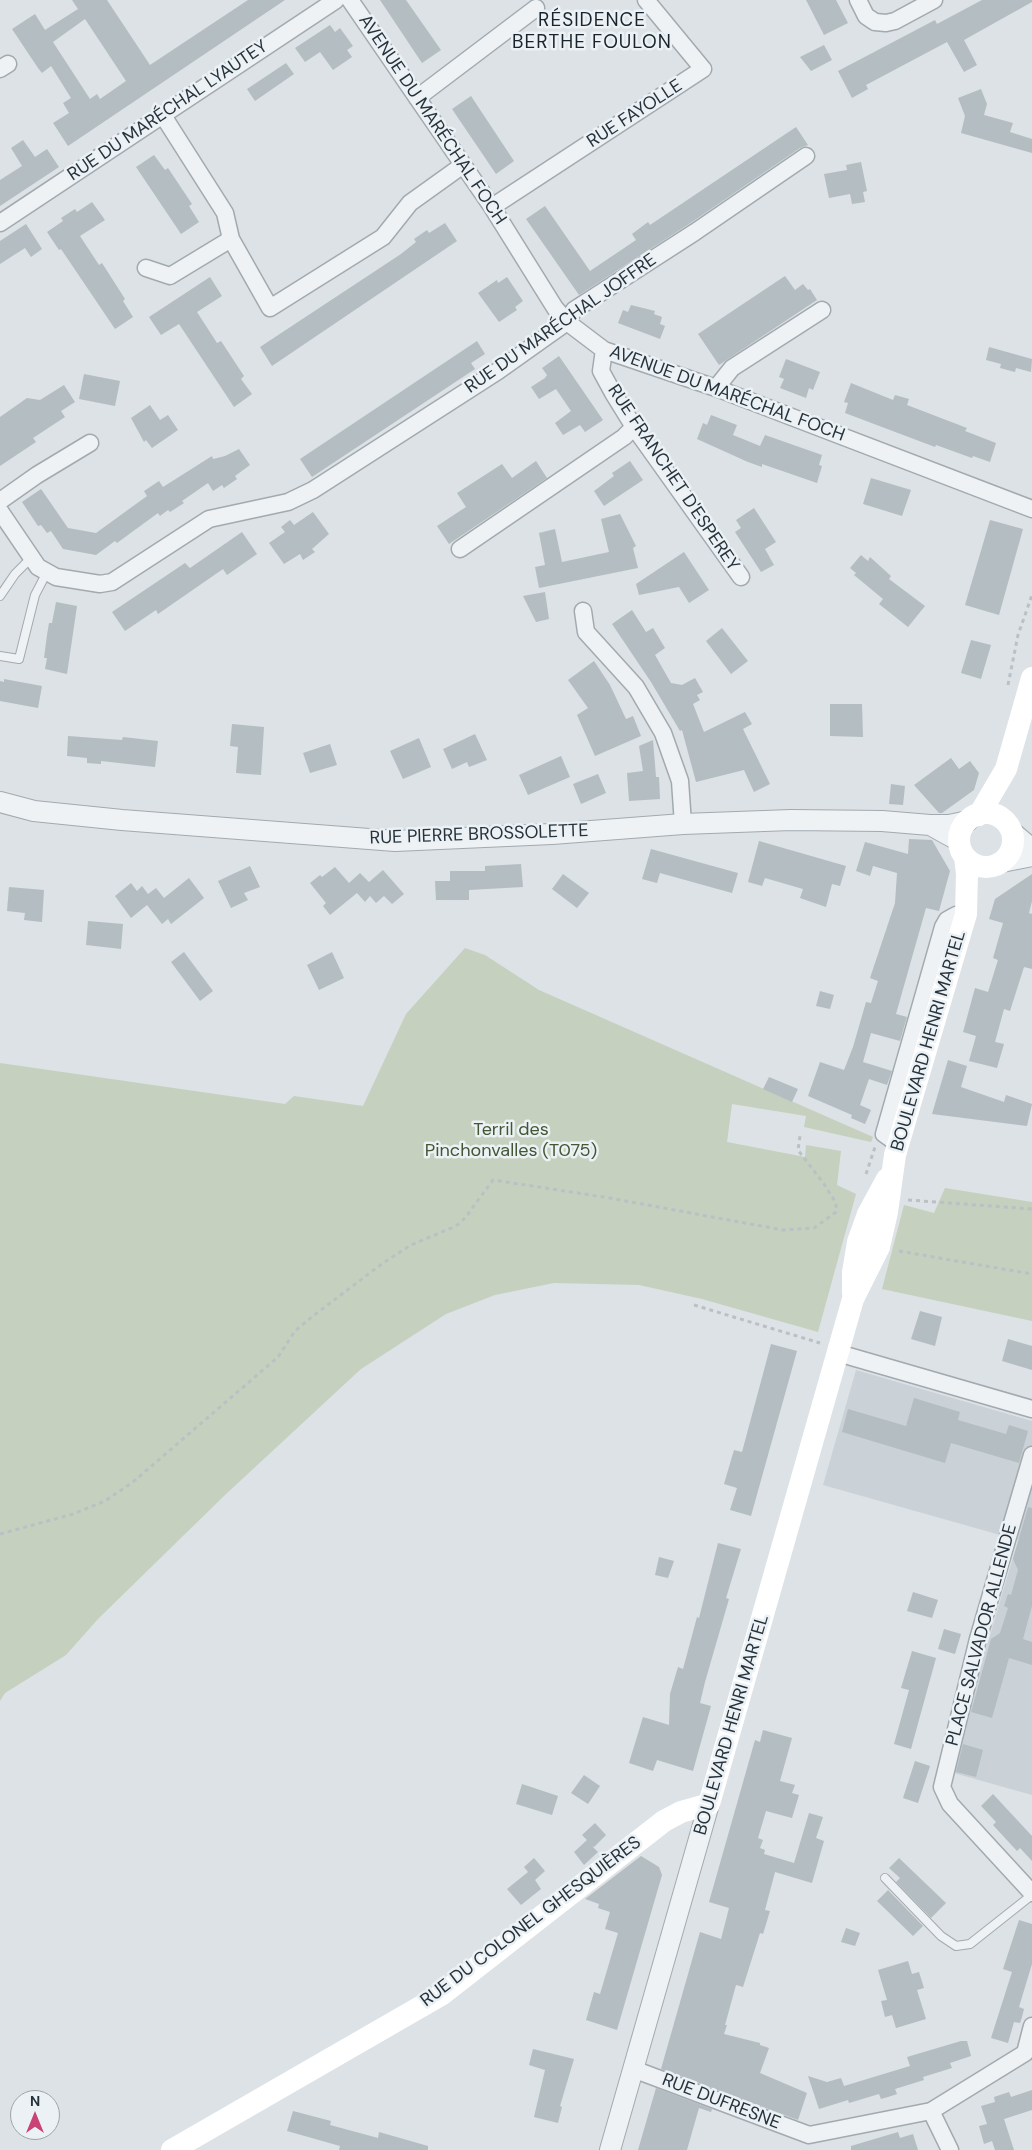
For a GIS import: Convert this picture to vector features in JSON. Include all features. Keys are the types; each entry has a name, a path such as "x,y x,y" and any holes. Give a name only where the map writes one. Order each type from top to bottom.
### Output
{"main road":[{"path":"1006,769 1010,829 1013,843 1010,854 998,864 983,867 973,864 968,833 1006,769 1032,678"},
{"path":"968,833 988,814 997,816 1010,829"},
{"name":"BOULEVARD HENRI MARTEL","path":"709,1804 853,1299 853,1272 858,1242 868,1214 892,1169 966,914 968,833"},
{"name":"BOULEVARD HENRI MARTEL","path":"966,914 998,864"},
{"name":"RUE DU COLONEL GHESQUIÈRES","path":"172,2150 441,1994 664,1821 681,1812 709,1804"}],"street":[{"name":"RUE DU MARÉCHAL LYAUTEY","path":"0,224 162,114 336,0"},
{"name":"AVENUE DU MARÉCHAL FOCH","path":"350,0 492,207 555,308 567,322 604,350 716,388 1032,509"},
{"name":"RUE FAYOLLE","path":"492,207 703,69 646,0"},
{"path":"858,0 866,16 875,22 886,23 896,21 934,0"},
{"path":"417,98 536,8"},
{"path":"162,114 225,213 231,239 270,308 383,237 410,203 463,165"},
{"name":"RUE DU MARÉCHAL JOFFRE","path":"47,572 56,577 100,584 112,582 209,519 288,502 313,490 498,371 567,322 574,310 695,232 806,156"},
{"path":"146,268 170,276 231,239"},
{"path":"716,388 732,368 822,310"},
{"name":"RUE FRANCHET D'ESPEREY","path":"604,350 601,371 634,427 741,577"},
{"path":"460,549 624,437 634,427"},
{"path":"0,502 37,475 90,443"},
{"path":"0,511 38,567 47,572"},
{"path":"583,611 586,632 636,687 663,733 680,781 683,824"},
{"name":"RUE PIERRE BROSSOLETTE","path":"0,802 34,811 122,820 395,841 552,834 683,824 791,820 882,821 930,825 968,833"},
{"path":"1010,829 1032,849"},
{"path":"998,864 1032,856"},
{"path":"839,1351 1032,1409"},
{"name":"PLACE SALVADOR ALLENDE","path":"1032,1455 978,1639 942,1787 950,1804 1032,1894"},
{"name":"BOULEVARD HENRI MARTEL","path":"610,2150 709,1804"},
{"path":"950,2150 931,2111 1025,2053 1032,2026"},
{"name":"RUE DUFRESNE","path":"633,2069 809,2135 931,2111"}],"lane":[{"path":"0,596 15,574 32,557"},
{"path":"0,656 18,659 34,595 47,572"},
{"path":"885,1878 941,1936 956,1946 970,1944 1032,1894"}],"path":[{"path":"1007,691 1018,635 1032,595"},
{"path":"0,1534 73,1514 106,1501 133,1482 278,1357 295,1331 383,1263 411,1245 456,1226 465,1218 493,1180 782,1230 814,1228 836,1212 836,1203 798,1150 800,1136"},
{"path":"903,1200 1032,1209"},
{"path":"893,1250 1032,1274"},
{"path":"694,1304 839,1351"}],"shaded area":[{"path":"856,1370 1032,1421 1032,1795 950,1772 1018,1540 823,1485"}],"green space":[{"name":"Terril des Pinchonvalles (T075)","path":"465,948 485,955 539,990 873,1137 871,1142 804,1127 806,1116 732,1104 727,1142 805,1157 806,1145 841,1151 837,1185 856,1194 818,1332 702,1299 639,1285 554,1283 495,1295 446,1314 361,1369 225,1495 98,1619 66,1655 5,1693 0,1701 0,1063 285,1104 294,1096 363,1106 406,1014"},
{"path":"945,1188 1032,1202 1032,1321 882,1289 904,1205 934,1213"}],"building":[{"path":"72,0 107,0 150,65 248,0 285,0 68,146 53,123 69,113 63,103 71,98 51,66 42,73 12,29 35,14 45,30 78,9","holes":["85,19 126,81 100,99 97,94 90,99 53,42"]},
{"path":"380,0 406,0 441,50 422,63"},
{"path":"806,0 836,0 848,23 824,35"},
{"path":"982,0 1032,0 1032,2 964,40 977,65 964,72 947,42 866,85 868,89 852,98 838,71 935,20 937,24"},
{"path":"330,25 335,32 340,28 353,46 347,50 352,57 333,70 320,52 305,62 295,48"},
{"path":"824,45 832,60 811,71 800,57"},
{"path":"286,63 294,74 255,101 247,89"},
{"path":"981,89 987,104 984,115 1013,123 1010,132 1032,139 1032,153 961,133 965,116 958,98"},
{"path":"471,96 514,161 496,174 452,109"},
{"path":"796,127 808,145 800,148 689,224 579,295 526,219 545,206 590,271 636,240 632,234 648,222 650,225"},
{"path":"23,140 35,157 47,149 59,167 0,206 0,180 22,166 11,148"},
{"path":"154,155 165,170 168,168 192,204 189,206 199,222 181,234 136,167"},
{"path":"861,162 867,191 863,192 865,202 852,204 850,194 829,198 824,174 847,170 846,165"},
{"path":"92,202 105,220 80,236 99,265 102,263 125,299 123,301 133,317 115,329 61,249 59,250 47,232 63,221 61,218 75,209 77,212"},
{"path":"445,223 457,241 272,366 260,347 401,254 416,242 414,239 427,230 429,233"},
{"path":"26,224 42,249 31,257 25,248 0,264 0,241"},
{"path":"785,276 795,290 803,284 808,290 810,289 817,300 719,365 698,334"},
{"path":"210,277 222,296 197,312 217,343 221,341 244,376 241,379 252,394 234,407 179,324 161,335 149,317"},
{"path":"507,277 523,301 515,307 517,310 499,322 478,293 497,280 498,283"},
{"path":"631,305 655,311 654,314 662,317 660,324 665,326 660,339 618,323 623,310 628,312"},
{"path":"477,341 485,354 471,363 475,369 312,477 300,459"},
{"path":"989,347 1032,359 1031,372 1016,368 1015,372 1000,368 1001,364 986,360"},
{"path":"559,356 603,420 585,432 580,425 563,435 555,423 571,411 556,389 539,399 531,387 547,375 542,368"},
{"path":"786,359 820,372 813,390 809,388 806,398 780,388 784,379 779,377"},
{"path":"84,374 120,381 115,406 79,399"},
{"path":"851,383 893,400 895,395 909,399 907,405 967,428 965,431 996,443 990,462 973,456 972,458 936,445 935,447 845,413 848,403 844,402"},
{"path":"64,385 75,402 61,411 65,417 33,438 36,442 0,466 0,417 27,398 40,400"},
{"path":"150,405 160,420 168,415 178,430 152,448 146,440 144,442 131,418"},
{"path":"711,415 737,425 733,435 760,446 765,435 822,455 819,465 822,466 817,483 762,464 762,467 748,462 697,439 703,423 707,425"},
{"path":"239,449 250,465 235,476 237,479 224,488 222,485 213,491 208,483 170,512 168,510 160,516 158,513 117,543 115,541 96,555 63,549 51,531 47,533 41,525 38,526 22,502 41,489 68,528 96,533 147,496 144,491 159,481 163,487 212,456 213,459 225,456"},
{"path":"536,461 547,478 449,544 437,526 466,507 457,493 502,464 512,478"},
{"path":"630,461 643,480 604,506 594,491 614,476 612,473"},
{"path":"871,478 911,490 902,516 863,504"},
{"path":"754,508 776,542 765,549 774,565 761,572 735,532 741,528 736,520"},
{"path":"313,512 329,534 312,549 315,552 303,560 300,554 284,564 269,543 285,532 281,527 290,520 294,525"},
{"path":"620,514 636,546 633,548 638,568 539,588 535,567 545,565 539,533 555,529 562,562 609,552 601,519"},
{"path":"990,520 1023,529 999,615 965,605"},
{"path":"242,532 257,554 227,575 223,569 158,614 156,610 125,631 112,612 185,563 190,568"},
{"path":"684,552 709,590 689,603 679,587 639,595 636,584"},
{"path":"861,555 868,561 870,557 891,576 889,579 925,606 908,627 879,604 883,599 854,575 856,573 850,568"},
{"path":"545,592 549,619 536,622 523,596"},
{"path":"56,602 77,606 67,674 45,669 47,658 44,658 47,635 49,623 52,623"},
{"path":"632,610 646,632 653,628 665,648 655,655 671,683 682,685 695,678 703,692 697,695 700,700 693,704 704,732 745,712 752,724 743,729 770,784 754,792 744,770 696,782 682,730 680,731 651,682 612,624"},
{"path":"722,628 748,661 731,674 706,641"},
{"path":"971,640 991,645 981,679 961,673"},
{"path":"594,661 610,685 626,719 633,716 641,736 595,756 577,715 588,708 568,680"},
{"path":"4,679 42,686 38,708 0,701 0,681 4,682"},
{"path":"830,704 862,704 863,737 830,736"},
{"path":"232,724 264,727 261,775 236,773 238,747 230,746"},
{"path":"475,734 487,760 469,767 467,762 452,769 443,749"},
{"path":"68,736 122,740 123,737 158,741 155,767 101,761 101,764 87,763 87,758 67,756"},
{"path":"419,738 431,767 403,779 390,751"},
{"path":"653,740 656,777 659,777 660,799 629,801 627,773 643,771 639,746"},
{"path":"330,744 337,765 310,773 303,753"},
{"path":"561,756 570,777 528,795 519,775"},
{"path":"951,758 959,769 970,761 979,773 974,790 942,813 939,813 914,785"},
{"path":"598,774 606,793 581,804 573,784"},
{"path":"891,784 905,786 903,805 889,804"},
{"path":"909,839 932,840 950,871 939,911 926,908 896,1014 907,1017 900,1041 871,1033 863,1062 892,1071 887,1085 869,1079 860,1105 871,1110 865,1124 851,1118 852,1115 808,1096 820,1062 844,1070 866,1002 871,1003 878,981 870,978 895,903 897,873 873,866 870,876 856,871 865,842 908,854"},
{"path":"759,841 846,866 840,886 832,884 826,907 800,898 803,889 765,878 762,886 748,882"},
{"path":"651,849 738,873 732,893 660,873 657,883 642,879"},
{"path":"521,864 523,887 469,890 469,900 436,900 435,881 450,881 450,871 485,871 485,866"},
{"path":"250,866 260,887 244,893 248,900 231,908 218,881"},
{"path":"335,867 349,883 360,873 369,882 383,870 404,894 392,904 384,896 376,903 370,896 365,902 357,893 330,915 323,906 326,903 310,883"},
{"path":"563,874 589,893 577,908 552,889"},
{"path":"1032,874 1032,901 1029,913 1032,914 1032,969 1024,967 1010,1011 1004,1009 995,1042 1004,1044 997,1068 969,1061 976,1036 963,1032 975,988 988,992 998,960 993,958 1003,923 989,919 995,899"},
{"path":"189,878 204,898 171,924 168,919 162,924 147,905 131,918 115,896 131,883 137,891 142,886 148,894 156,888 164,898"},
{"path":"9,887 44,890 42,922 24,920 25,913 7,911"},
{"path":"88,921 123,924 121,949 86,945"},
{"path":"184,952 213,991 200,1001 171,962"},
{"path":"332,952 344,978 319,990 307,965"},
{"path":"820,991 834,995 830,1009 816,1006"},
{"path":"948,1060 967,1066 961,1087 1004,1102 1006,1095 1032,1104 1027,1126 932,1114"},
{"path":"769,1077 798,1089 792,1102 763,1089"},
{"path":"920,1311 942,1317 935,1346 911,1339"},
{"path":"1008,1339 1032,1346 1032,1370 1002,1361"},
{"path":"771,1344 797,1351 751,1516 730,1510 737,1488 724,1484 734,1450 742,1452"},
{"path":"914,1398 960,1412 958,1420 1006,1434 1009,1425 1028,1431 1019,1463 951,1443 945,1463 842,1432 848,1409 906,1426"},
{"path":"1028,1507 1032,1508 1032,1606 1023,1639 1032,1642 1032,1665 1009,1658 992,1718 971,1712 991,1639 1000,1633 1008,1608 1004,1606 1008,1594 1011,1595 1018,1570 1013,1559"},
{"path":"718,1543 741,1549 726,1598 729,1599 700,1703 711,1706 693,1771 657,1760 653,1771 629,1763 643,1717 669,1725 670,1694 678,1667 683,1669 697,1617 699,1618"},
{"path":"659,1557 674,1561 668,1578 655,1575"},
{"path":"913,1592 938,1600 932,1618 907,1611"},
{"path":"944,1629 961,1634 955,1654 938,1649"},
{"path":"912,1651 936,1658 911,1749 894,1744 909,1690 901,1688"},
{"path":"763,1730 792,1738 780,1781 795,1785 792,1793 799,1795 792,1818 766,1811 758,1838 763,1840 760,1848 765,1850 764,1854 794,1863 809,1813 823,1817 816,1838 824,1841 812,1883 775,1872 765,1910 770,1911 763,1934 760,1933 743,1987 736,1985 724,2034 760,2043 760,2045 769,2048 760,2073 807,2093 798,2120 661,2069 700,1932 721,1939 729,1908 709,1902 755,1740 760,1742"},
{"path":"963,1744 983,1750 976,1777 956,1772"},
{"path":"915,1761 930,1766 918,1803 903,1798"},
{"path":"584,1775 600,1786 588,1804 571,1793"},
{"path":"522,1784 558,1796 552,1815 516,1804"},
{"path":"993,1794 1032,1836 1032,1861 1020,1848 1017,1851 993,1825 996,1822 981,1806"},
{"path":"595,1823 606,1835 594,1847 592,1846 598,1852 584,1865 574,1852 587,1840 582,1835"},
{"path":"641,1856 659,1867 662,1875 617,2030 586,2020 594,1992 600,1994 618,1933 605,1929 610,1912 598,1908 599,1904 585,1899"},
{"path":"534,1858 545,1871 535,1880 541,1889 521,1905 507,1889 528,1872 524,1867"},
{"path":"899,1858 946,1903 931,1918 896,1882 900,1878 889,1868"},
{"path":"888,1890 923,1926 913,1936 877,1901"},
{"path":"1019,1920 1032,1924 1032,1964 1019,2007 1024,2009 1022,2017 1020,2023 1014,2022 1008,2043 991,2038 1012,1972 1003,1969"},
{"path":"846,1928 860,1933 855,1946 841,1942"},
{"path":"908,1961 912,1974 919,1972 924,1988 917,1990 926,2019 896,2028 892,2015 885,2017 881,2001 887,2000 878,1970"},
{"path":"961,2041 967,2041 971,2056 950,2063 952,2068 923,2077 924,2080 895,2089 897,2094 888,2097 881,2099 879,2094 849,2103 848,2100 819,2109 808,2076 827,2082 841,2078 844,2086 910,2066 907,2057"},
{"path":"533,2049 574,2059 560,2106 562,2107 558,2123 534,2117 545,2070 529,2065"},
{"path":"656,2088 712,2109 711,2112 699,2108 687,2150 638,2150"},
{"path":"1032,2090 1032,2110 1004,2119 1014,2150 995,2150 992,2141 984,2144 979,2126 987,2124 981,2106 995,2102 994,2097 1009,2092 1011,2097"},
{"path":"293,2111 331,2121 330,2125 378,2138 379,2132 428,2146 428,2150 339,2150 340,2146 287,2131"},
{"path":"898,2132 900,2138 913,2134 918,2150 851,2150 851,2146"}],"district":[{"name":"RÉSIDENCE BERTHE FOULON","path":"592,32"}]}
